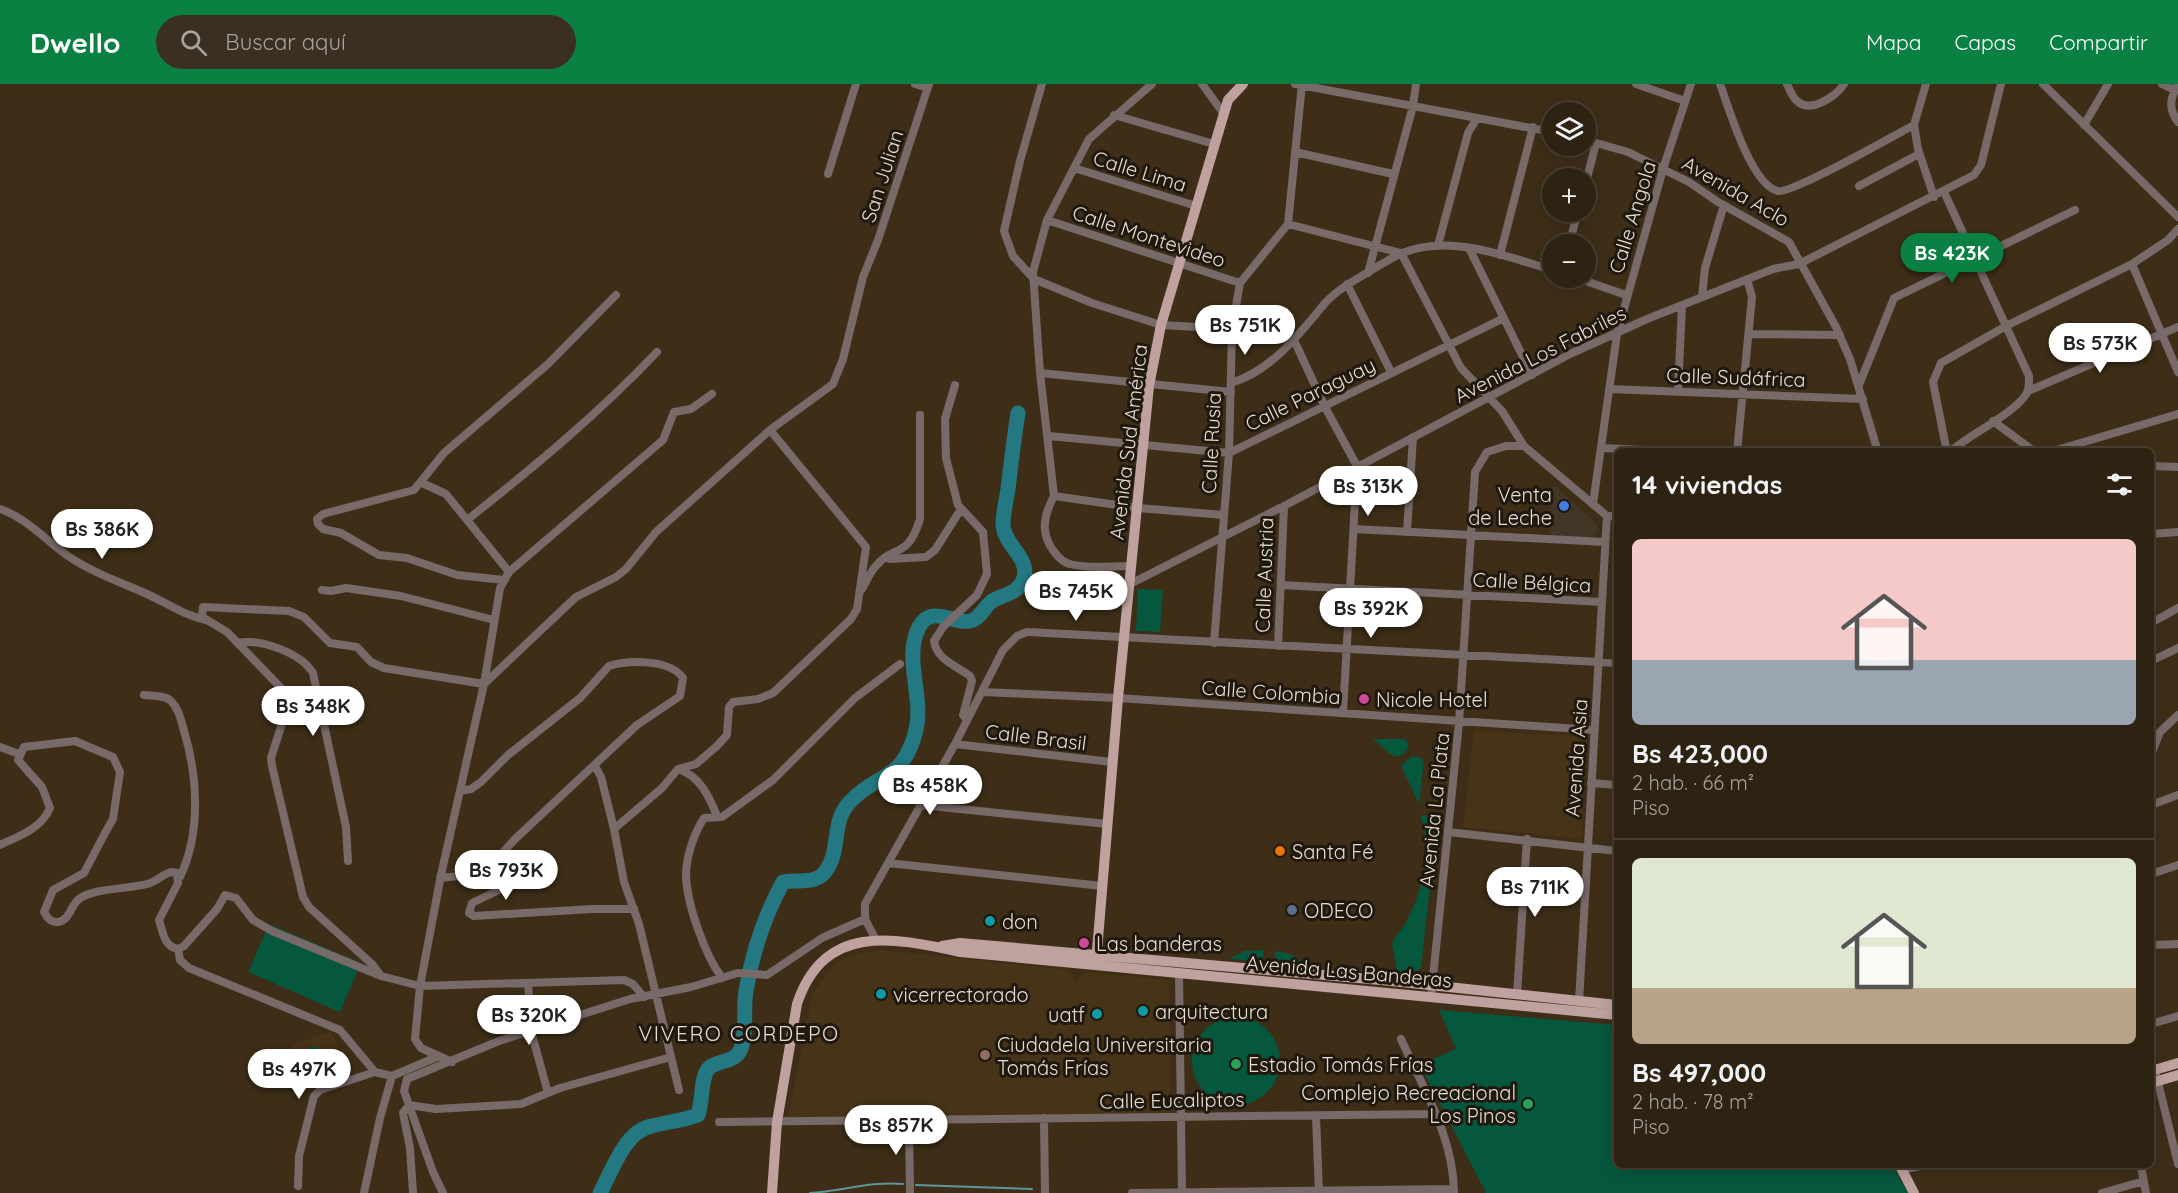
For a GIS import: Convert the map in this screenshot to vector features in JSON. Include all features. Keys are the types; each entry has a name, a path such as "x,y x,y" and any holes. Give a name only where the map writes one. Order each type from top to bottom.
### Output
{"main road":[{"name":"Avenida Sud América","path":"1096,958 1112,762 1149,386 1161,325 1228,100 1243,84"},
{"name":"Avenida Las Banderas","path":"772,1193 777,1122 797,1004 806,980 820,962 842,947 876,940 936,946 960,952 1096,958 1432,992 1614,1014"},
{"name":"Avenida Las Banderas","path":"1096,958 1179,973 1432,992 1517,995 1614,1005"},
{"path":"2154,1076 2178,1063"},
{"path":"2154,1076 2178,1075"},
{"path":"1901,1168 1914,1193"}],"street":[{"path":"828,174 856,84"},
{"path":"915,84 928,86"},
{"path":"1042,84 1020,161 1004,231 1013,256 1034,279 1065,293 1161,325 1232,329"},
{"path":"1132,566 1070,564 1060,559 1048,544 1044,532 1045,512 1054,496 1049,436 1040,373 1034,279 1047,220 1089,139 1152,84"},
{"path":"1202,84 1224,114"},
{"path":"1542,129 1299,84 1288,224 1401,253 1461,368 1490,397 1524,446 1606,516 1614,516"},
{"path":"1368,273 1373,245 1413,106 1416,84"},
{"path":"1636,84 1685,101"},
{"name":"Calle Angola","path":"1593,504 1617,334 1626,295 1691,84"},
{"path":"1720,84 1742,142 1761,178 1777,191 1784,191 1820,174 1914,125"},
{"path":"1787,84 1795,100 1803,105 1812,105 1833,95 1844,84"},
{"path":"1926,84 1914,125 1919,154 1934,197"},
{"name":"Avenida Los Fabriles","path":"1130,584 1284,506 1532,375 1682,305 1773,269 1799,264 1974,175 1982,165 2001,84"},
{"path":"2043,84 2178,217"},
{"path":"2084,124 2108,84"},
{"path":"2162,84 2176,87 2170,101 2173,115 2178,122"},
{"name":"San Julian","path":"484,684 576,597 616,577 626,569 656,532 770,430 833,384 843,359 863,277 878,240 928,86"},
{"path":"1114,115 1215,144"},
{"path":"1438,245 1468,133 1478,118"},
{"path":"1500,255 1533,127"},
{"name":"Avenida Aclo","path":"1596,143 1628,152 1689,182 1789,242 1795,250 1799,264 1840,335 1863,399 1877,448"},
{"path":"1295,152 1393,174"},
{"path":"1859,186 1919,154"},
{"name":"Calle Lima","path":"1074,168 1196,206"},
{"path":"1944,192 2008,325 2029,376 2032,381 2043,385"},
{"path":"1702,297 1705,268 1724,205"},
{"path":"1858,386 1894,298 2075,210"},
{"name":"Calle Montevideo","path":"1047,220 1240,284"},
{"name":"Calle Rusia","path":"1214,643 1229,453 1232,329 1240,284 1288,224"},
{"path":"1947,448 1933,382 1941,363 2008,325 2132,264 2168,240 2178,229"},
{"path":"1040,373 1149,386 1231,388 1277,357 1323,305 1347,284 1401,253 1438,245 1469,248 1542,267"},
{"path":"1469,248 1532,375"},
{"path":"2132,264 2178,372"},
{"path":"1737,448 1752,297 1747,279"},
{"path":"1347,284 1391,372"},
{"path":"1596,285 1626,295"},
{"path":"506,576 456,575 407,558 373,553 341,533 323,529 318,525 317,519 323,514 404,494 422,483 444,453 548,364 616,295"},
{"path":"1678,391 1682,305"},
{"name":"Calle Paraguay","path":"1049,436 1143,447 1229,453 1325,407 1447,343 1504,318"},
{"path":"1954,448 1993,421 2008,414 2028,391 2178,327"},
{"path":"1749,333 1840,335"},
{"path":"1294,340 1325,407 1357,466 1342,713"},
{"path":"467,520 550,454 610,401 657,352"},
{"path":"2028,391 2029,376"},
{"path":"955,385 945,418 946,458 955,499 961,509 983,532 987,574 977,595 943,627 934,641 936,651 942,658 964,672 972,681 963,704 963,715 967,720"},
{"name":"Calle Sudáfrica","path":"1609,389 1744,392 1863,399"},
{"path":"452,1062 421,1048 415,1039 420,986 440,878 484,684 500,588 506,576 663,440 674,412 691,408 712,394"},
{"path":"2063,448 2178,414"},
{"path":"859,594 874,568 884,559 902,551 908,545 920,519 920,415"},
{"path":"1993,421 2030,448"},
{"path":"614,829 662,788 678,769 696,764 727,735 729,707 733,702 758,699 773,693 832,639 857,609 866,547 770,430"},
{"path":"1407,532 1413,437"},
{"name":"Avenida La Plata","path":"1432,992 1459,723 1475,472 1487,452 1506,446 1524,446"},
{"path":"1601,448 1614,449"},
{"path":"2154,466 2178,467"},
{"path":"422,483 446,494 506,576"},
{"path":"1054,496 1138,508 1224,515"},
{"name":"Calle Austria","path":"1278,646 1284,506"},
{"path":"0,509 23,522 70,557 107,578 148,594 192,617 206,620 227,632 278,684 285,696 286,711 271,758 303,897 309,907 373,965 381,976"},
{"path":"884,559 926,556 935,550 961,509"},
{"name":"Avenida Asia","path":"1579,1002 1606,516"},
{"path":"1354,529 1605,542"},
{"path":"2154,534 2178,532"},
{"name":"Calle Bélgica","path":"1281,585 1602,602"},
{"path":"322,590 346,588 400,596 494,620"},
{"path":"206,620 201,612 203,607 210,605 227,609 238,607 289,611 304,617 330,643 357,647 370,662 384,668 484,684"},
{"path":"2154,621 2178,608"},
{"path":"876,940 865,919 865,904 955,744 1003,650 1017,636 1027,632 1463,657 1614,663"},
{"path":"238,643 247,640 277,647 313,673 346,827 348,861"},
{"path":"2154,660 2178,648"},
{"path":"460,791 471,789 481,782 508,755 580,698 609,666 654,664 679,672 684,678 680,696 670,705 644,718 514,840 484,874"},
{"path":"722,978 708,954 690,902 686,875 698,828 704,818 722,817 773,780 855,698 900,664"},
{"name":"Calle Colombia","path":"982,692 1118,698 1459,723 1594,730"},
{"path":"144,695 166,698 178,710 192,764 196,790 187,862 159,920 167,944 178,949"},
{"path":"2154,747 2160,732 2178,715"},
{"path":"0,845 34,829 46,817 50,808 42,787 22,766 19,754 24,747 33,744 75,741 113,757 120,772 113,819 84,873 60,885 49,896 44,912 47,918 60,922 67,917 76,901 88,894 148,884 167,872 177,873 180,877"},
{"name":"Calle Brasil","path":"955,744 1112,762"},
{"path":"0,747 19,754"},
{"path":"595,766 601,777 624,882 634,909 679,1090"},
{"path":"678,769 693,774 708,796 717,816"},
{"path":"1591,783 1614,785"},
{"path":"2154,804 2178,795"},
{"path":"921,805 1107,824"},
{"path":"1448,832 1527,839 1614,851"},
{"path":"1517,995 1527,839"},
{"path":"888,863 1102,886"},
{"path":"2154,873 2178,865"},
{"path":"440,878 484,874 513,876 513,881 472,903 469,913 474,916 592,909 634,909"},
{"path":"178,949 217,909 225,896 230,896 236,898 259,925 381,976 420,986 624,980 633,984 644,997"},
{"path":"443,1193 409,1105 404,1086 407,1079 531,1031 644,997 744,972 758,976 779,969 822,938 865,919"},
{"path":"2154,945 2178,944"},
{"path":"178,949 180,960 189,968 340,1030 375,1072"},
{"path":"1179,973 1182,1192"},
{"path":"528,983 531,1031 548,1093"},
{"path":"2154,1023 2178,1016"},
{"path":"1132,1193 1454,1191 1451,1156 1436,1114 1401,1039"},
{"path":"298,1186 299,1156 314,1096 320,1090 375,1072 392,1076 439,1056"},
{"path":"409,1105 436,1109 501,1107 521,1104 548,1093 671,1058"},
{"path":"364,1193 380,1118 392,1076"},
{"path":"2154,1076 2178,1164"},
{"path":"409,1105 403,1113 410,1148 413,1193"},
{"name":"Calle Eucaliptos","path":"719,1122 909,1118 1436,1114"},
{"path":"1316,1116 1319,1191"},
{"path":"909,1118 910,1193"},
{"path":"1044,1118 1044,1193"},
{"path":"2141,1168 2146,1193"},
{"path":"2102,1193 2144,1181"}],"shaded area":[{"name":"Venta de Leche","path":"1556,486 1597,525 1597,533 1591,537 1550,536 1552,487"},
{"path":"1474,731 1586,736 1582,839 1463,827"},
{"name":"Ciudadela Universitaria Tomás Frías","path":"881,950 1069,970 1075,982 1086,972 1169,980 1171,1115 788,1118 812,995 829,969 850,955"},
{"path":"332,1031 346,1074 305,1088 291,1045"}],"green space":[{"path":"1138,589 1163,590 1160,632 1136,631"},
{"path":"1373,739 1405,739 1409,747 1400,756 1396,756 1386,751"},
{"path":"1411,756 1419,757 1424,761 1419,804 1401,766"},
{"path":"1421,815 1438,817 1421,967 1416,974 1404,976 1397,971 1392,944 1413,907 1422,882 1425,843"},
{"path":"269,924 361,963 340,1012 248,972"},
{"path":"1264,950 1262,962 1229,959 1244,951"},
{"path":"1275,951 1287,953 1313,967 1275,961"},
{"name":"Complejo Recreacional Los Pinos","path":"1439,1010 1614,1025 1614,1168 1894,1168 1908,1193 1486,1193 1420,1065 1456,1049"},
{"name":"Estadio Tomás Frías","path":"1236,1017 1253,1021 1267,1030 1276,1044 1280,1061 1276,1078 1267,1092 1253,1101 1236,1105 1219,1101 1205,1092 1196,1078 1192,1061 1196,1044 1205,1030 1219,1021"},
{"path":"317,1046 326,1073 312,1078 302,1051"}],"waterway":[{"path":"600,1193 625,1145 632,1137 648,1127 698,1115 707,1071 715,1064 733,1058 740,1051 744,1032 746,991 752,963 765,921 783,882 816,879 825,872 833,856 839,820 848,804 858,794 896,768 910,747 918,717 913,652 919,627 931,616 967,622 973,620 992,601 1015,590 1022,583 1025,571 1023,564 1004,532 1003,525 1018,413"},
{"path":"810,1193 880,1184 903,1184"},
{"path":"916,1185 1032,1189"}],"place":[{"name":"Venta de Leche","path":"1564,506"},
{"name":"Nicole Hotel","path":"1364,699"},
{"name":"Santa Fé","path":"1280,851"},
{"name":"ODECO","path":"1292,910"},
{"name":"don","path":"990,921"},
{"name":"Las banderas","path":"1084,943"},
{"name":"vicerrectorado","path":"881,994"},
{"name":"arquitectura","path":"1143,1011"},
{"name":"uatf","path":"1097,1014"},
{"name":"Ciudadela Universitaria Tomás Frías","path":"985,1055"},
{"name":"Estadio Tomás Frías","path":"1236,1064"},
{"name":"Complejo Recreacional Los Pinos","path":"1528,1104"}],"district":[{"name":"VIVERO CORDEPO","path":"739,1033"}]}
